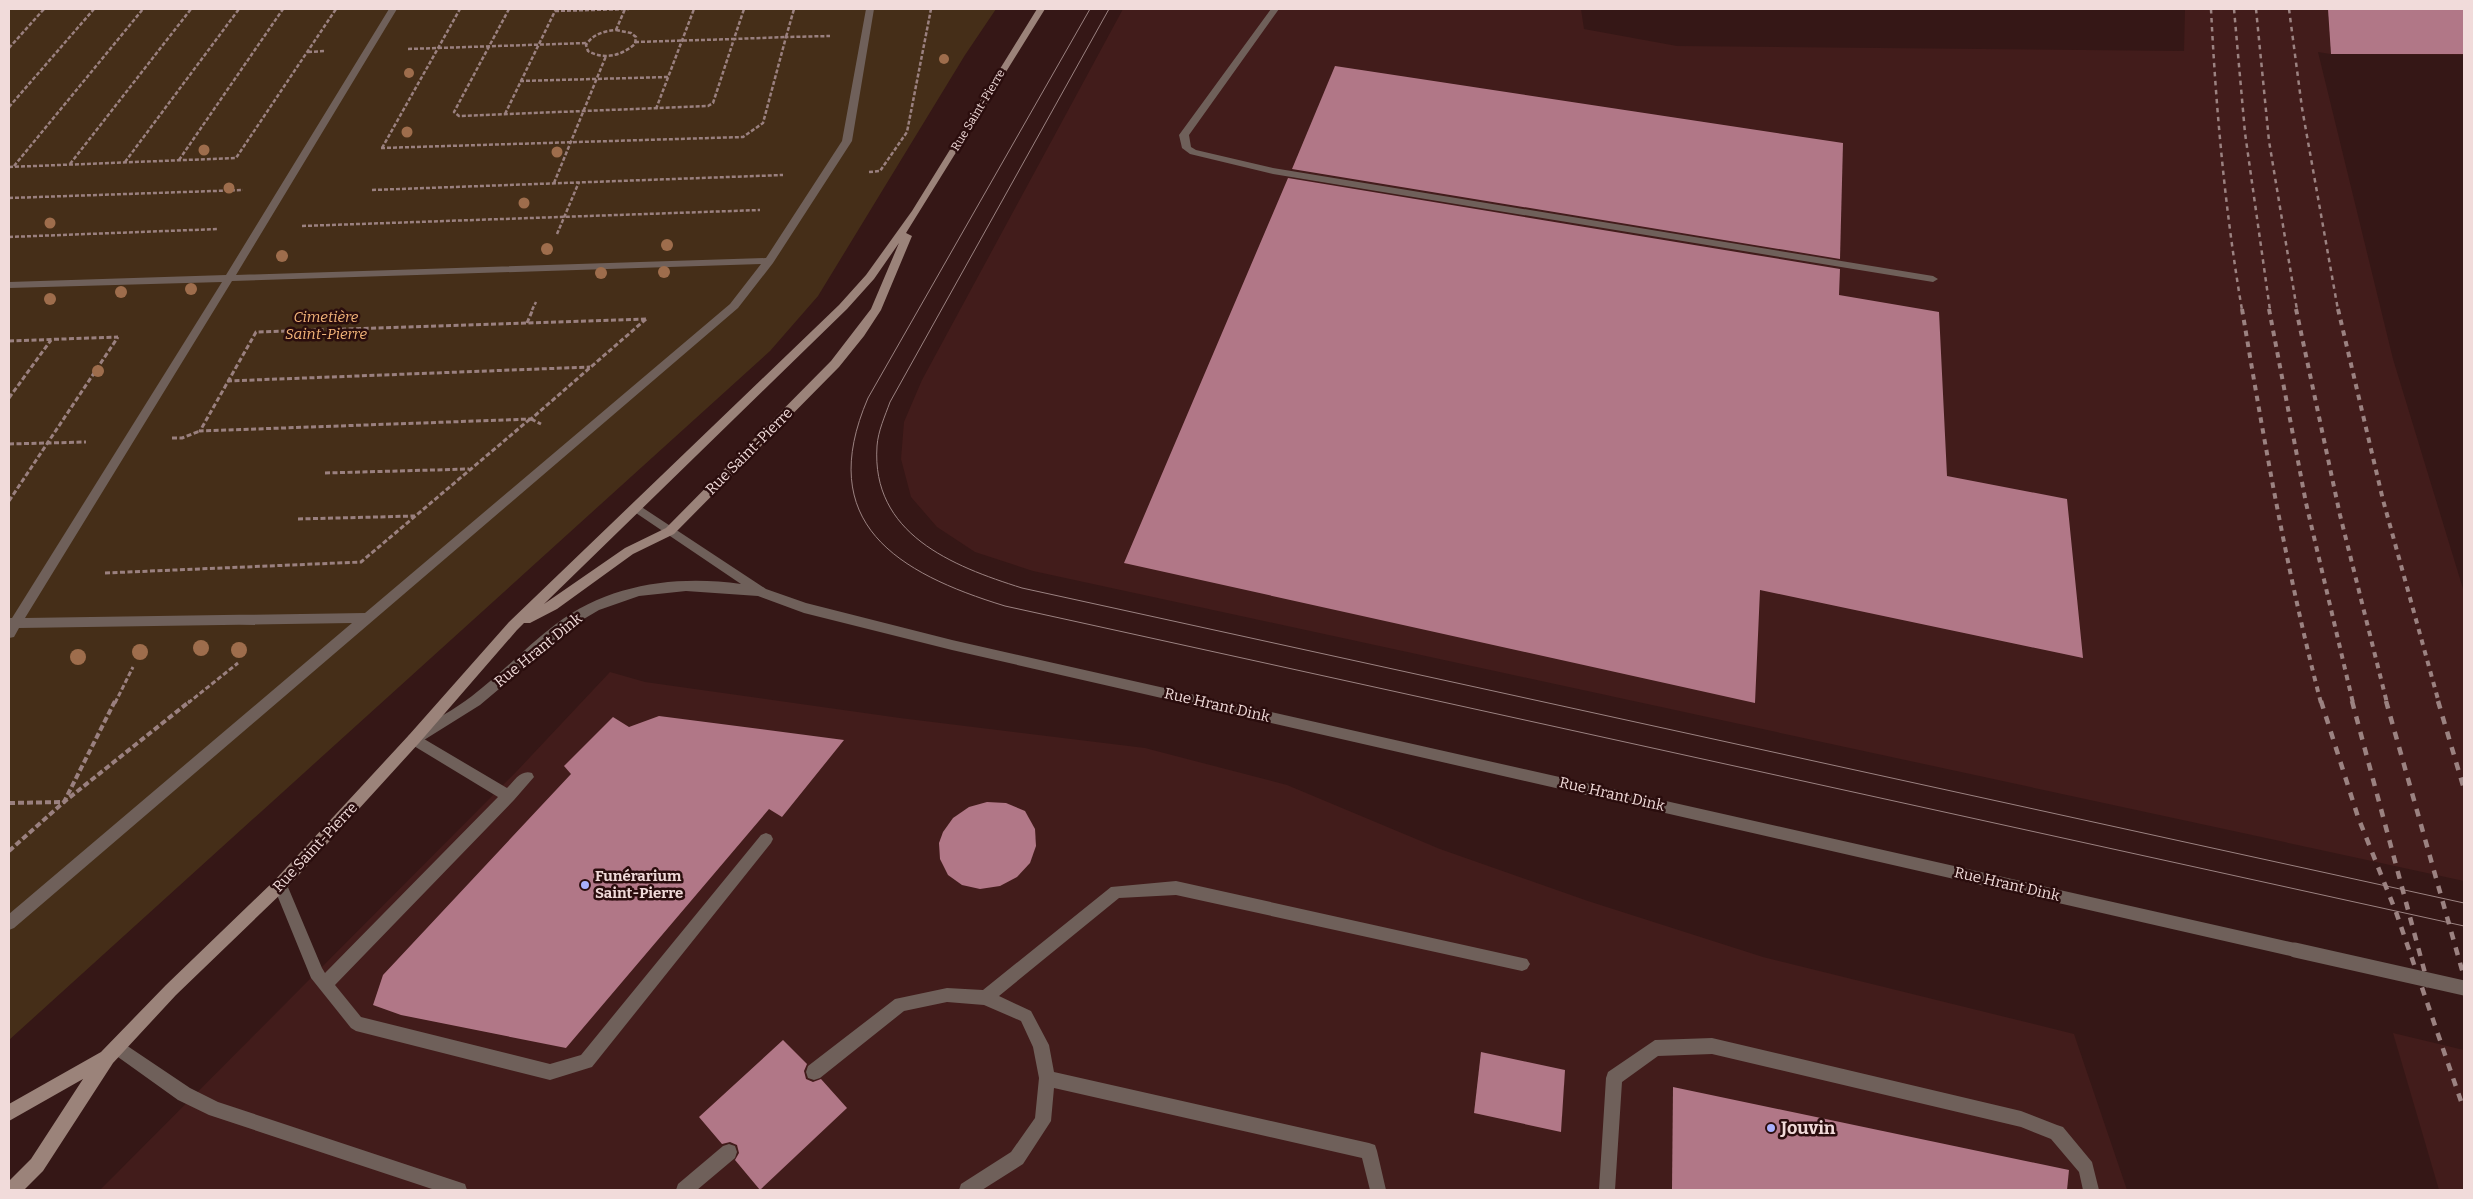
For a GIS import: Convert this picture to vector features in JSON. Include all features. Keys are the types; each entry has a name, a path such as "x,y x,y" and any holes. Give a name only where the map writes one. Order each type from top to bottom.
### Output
{"main road":[{"name":"Rue Saint-Pierre","path":"12,1190 37,1165 112,1052 171,990 280,886 414,739 513,626 844,307 870,277 916,212 1041,9"},
{"name":"Rue Saint-Pierre","path":"513,626 553,605 629,552 670,531 835,364 876,310 916,212"},
{"name":"Rue Saint-Pierre","path":"9,1112 112,1052"}],"street":[{"path":"11,626 129,442 393,9"},
{"path":"9,923 365,618 734,306 769,261 847,141 870,9"},
{"path":"1275,9 1184,135 1187,148 1194,152 1273,171 1933,279"},
{"path":"9,285 769,261"},
{"name":"Rue Hrant Dink","path":"637,508 762,592"},
{"name":"Rue Hrant Dink","path":"414,739 482,696 573,619 608,600 638,590 690,585 729,586 762,592 804,608 952,645 2464,988"},
{"path":"11,626 365,618"},
{"path":"414,739 509,796"},
{"path":"326,983 527,777"},
{"path":"280,886 316,973 326,983 356,1023 550,1072 586,1061 766,839"},
{"path":"985,998 1116,892 1176,888 1522,964"},
{"path":"814,1072 900,1004 947,995 985,998 1026,1016 1041,1045 1047,1078 1044,1121 1017,1158 967,1190"},
{"path":"1607,1190 1614,1078 1656,1048 1712,1046 2021,1119 2057,1133 2086,1168 2091,1190"},
{"path":"112,1052 184,1094 215,1109 460,1190"},
{"path":"1047,1078 1369,1151 1378,1190"},
{"path":"684,1190 729,1152"}],"path":[{"path":"9,48 44,9"},
{"path":"9,107 94,9"},
{"path":"14,167 142,9"},
{"path":"70,165 191,9"},
{"path":"125,163 239,9"},
{"path":"179,161 284,9"},
{"path":"9,167 236,158 336,9"},
{"path":"460,9 382,148 743,137 763,123 794,9"},
{"path":"509,9 454,112 459,116 708,106 713,103 744,9"},
{"path":"616,30 625,9"},
{"path":"504,114 555,10 629,9"},
{"path":"656,109 694,9"},
{"path":"372,190 880,171 907,132 931,9"},
{"path":"488,47 587,43 599,34 616,30 631,33 636,38 635,42"},
{"path":"587,43 586,48 591,53 606,56 624,52 635,42 866,34"},
{"path":"554,183 606,56"},
{"path":"520,81 668,77"},
{"path":"542,268 579,182"},
{"path":"9,198 284,189"},
{"path":"9,237 802,209"},
{"path":"105,573 361,562 531,419 646,319 256,332 200,431 531,419 575,441"},
{"path":"9,341 118,337 9,501"},
{"path":"9,398 52,340"},
{"path":"227,381 591,367"},
{"path":"9,444 129,442"},
{"path":"325,473 470,469"},
{"path":"298,519 415,516"},
{"path":"9,851 64,802 238,663"},
{"path":"64,802 133,667"},
{"path":"9,803 64,802"}],"shaded area":[{"path":"1123,9 1581,9 1584,29 1677,46 2184,51 2185,9 2464,9 2464,55 2330,54 2318,52 2393,359 2464,592 2464,881 1033,571 975,552 937,527 911,497 901,459 904,422 922,380"},
{"path":"610,672 645,682 900,718 1145,748 1287,785 1440,849 1588,901 1763,957 2074,1034 2127,1190 100,1190 517,771"},
{"path":"2393,1033 2464,1050 2464,1190 2439,1190"}],"green space":[{"name":"Cimetière Saint-Pierre","path":"9,9 996,9 965,55 818,296 770,351 9,1040"}],"building":[{"path":"2328,9 2464,9 2464,54 2331,54"},
{"path":"1335,66 1843,143 1840,259 1292,169"},
{"path":"1288,178 1840,269 1839,295 1939,312 1947,476 2067,499 2083,658 1760,590 1755,703 1124,563"},
{"name":"Funérarium Saint-Pierre","path":"659,716 844,740 782,817 769,809 566,1048 401,1015 373,1005 383,975 571,774 564,766 613,717 629,727"},
{"path":"987,802 1006,803 1025,811 1035,829 1036,846 1030,863 1017,877 1000,886 980,889 962,885 948,875 940,859 939,843 943,832 953,818 969,807"},
{"path":"783,1040 807,1064 804,1071 806,1079 813,1082 821,1079 847,1108 760,1190 735,1160 739,1153 737,1145 730,1142 722,1144 699,1117"},
{"path":"1481,1052 1565,1070 1561,1132 1474,1113"},
{"name":"Jouvin","path":"1673,1087 2069,1170 2067,1190 1672,1190"}],"tram line":[{"path":"1090,9 868,398 854,441 851,479 859,510 876,536 900,559 930,577 966,593 1005,606 2464,926"},
{"path":"1109,9 890,402 882,424 877,446 879,476 887,502 902,524 921,542 944,557 969,569 1022,588 2464,903"}],"railway":[{"path":"2211,9 2222,160 2242,310"},
{"path":"2234,9 2245,133 2270,310"},
{"path":"2256,9 2269,141 2297,310"},
{"path":"2289,9 2302,108 2338,310"},
{"path":"2242,309 2287,556 2321,703"},
{"path":"2269,309 2306,503 2353,703"},
{"path":"2296,309 2340,515 2387,703"},
{"path":"2338,309 2383,500 2439,703"},
{"path":"2321,701 2358,817 2396,912 2463,1107"},
{"path":"2352,701 2429,988"},
{"path":"2386,701 2464,977"},
{"path":"2438,701 2464,789"}],"place":[{"name":"Funérarium Saint-Pierre","path":"585,885"},
{"name":"Jouvin","path":"1771,1128"}]}
